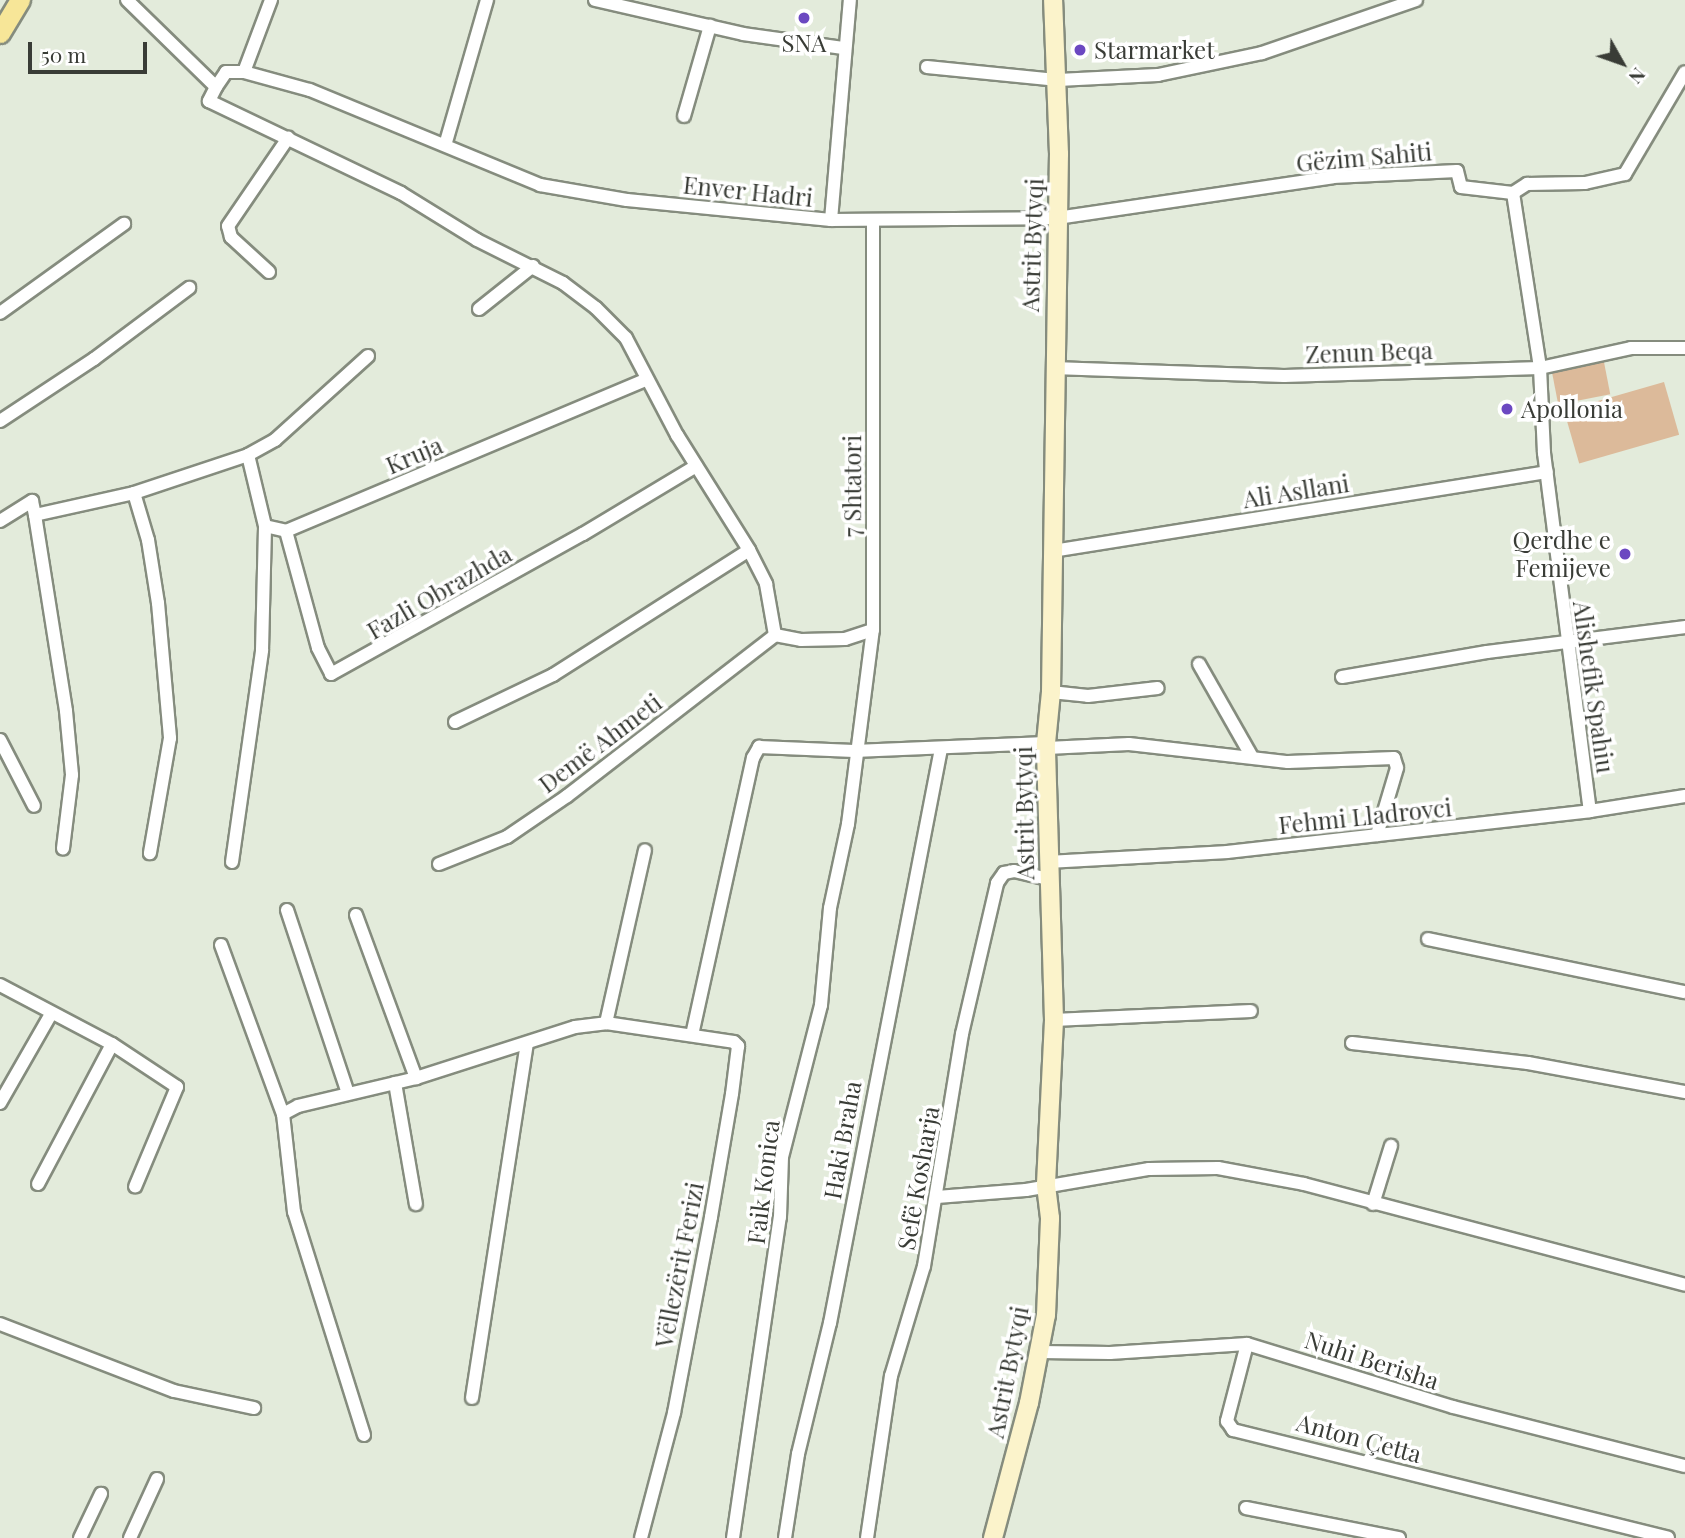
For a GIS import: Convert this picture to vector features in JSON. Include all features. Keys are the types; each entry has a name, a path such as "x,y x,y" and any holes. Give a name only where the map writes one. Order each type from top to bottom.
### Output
{"main road":[{"path":"0,33 20,0"}],"street":[{"path":"127,0 216,87"},
{"path":"271,0 244,72 226,72 209,101 401,192 477,240 533,266 585,300 626,338 646,380 749,550 766,584 775,635 801,640 845,639 873,630"},
{"path":"446,142 487,0"},
{"path":"595,0 710,26 843,48"},
{"path":"831,220 843,48 850,0"},
{"name":"Astrit Bytyqi","path":"993,1538 1041,1352 1050,1218 1046,1184 1054,1020 1046,745 1052,692 1053,368 1058,80 1053,0"},
{"path":"927,67 1058,80 1158,75 1262,53 1416,0"},
{"path":"684,116 710,26"},
{"name":"Enver Hadri","path":"244,72 310,90 446,142 486,166 540,185 627,200 831,220 1057,218"},
{"name":"Gëzim Sahiti","path":"1057,218 1333,177 1457,171 1461,187 1513,193 1527,184 1584,183 1625,174 1685,72"},
{"path":"269,272 231,237 228,226 288,138"},
{"name":"Alishefik Spahiu","path":"1513,193 1540,368 1547,472 1566,640 1591,811"},
{"name":"7 Shtatori","path":"854,751 873,630 873,220"},
{"path":"0,313 124,224"},
{"path":"478,309 533,266"},
{"path":"0,421 94,359 189,288"},
{"name":"Zenun Beqa","path":"1053,368 1284,376 1540,368 1631,348 1685,348"},
{"path":"35,515 134,493 248,455 275,440 368,356"},
{"name":"Kruja","path":"286,531 646,380"},
{"path":"232,862 262,650 265,526 248,455"},
{"name":"Fazli Obrazhda","path":"286,531 318,648 331,674 548,554 696,466"},
{"name":"Ali Asllani","path":"1053,551 1547,472"},
{"path":"134,493 148,540 158,603 170,738 150,853"},
{"path":"0,521 32,502 66,711 72,775 63,848"},
{"path":"265,526 286,531"},
{"path":"455,722 553,675 749,550"},
{"path":"1342,677 1566,640 1685,627"},
{"name":"Demë Ahmeti","path":"439,863 507,837 775,635"},
{"path":"1199,664 1251,755"},
{"path":"1052,692 1088,696 1158,688"},
{"path":"0,740 34,806"},
{"path":"283,1114 348,1093 416,1078 575,1027 606,1023 692,1035 753,758 760,747 854,751 1129,744 1251,755 1289,762 1394,758 1397,768 1377,835"},
{"name":"Haki Braha","path":"785,1538 798,1454 830,1323 876,1066 907,932 926,810 941,749"},
{"name":"Faik Konica","path":"733,1538 780,1217 782,1157 821,1005 830,908 848,824 854,751"},
{"name":"Fehmi Lladrovci","path":"1049,870 1591,811 1685,796"},
{"path":"606,1023 645,850"},
{"name":"Sefë Kosharja","path":"867,1538 891,1376 924,1266 962,1034 997,883 1004,873 1049,870"},
{"path":"287,910 348,1093"},
{"path":"356,915 416,1078"},
{"path":"1428,939 1685,992"},
{"path":"221,946 283,1114 294,1212 364,1435"},
{"path":"0,985 111,1044 177,1087 135,1187"},
{"path":"1054,1020 1251,1011"},
{"path":"0,1102 51,1014"},
{"name":"Vëllezërit Ferizi","path":"640,1538 674,1413 738,1046 692,1035"},
{"path":"1352,1043 1528,1063 1685,1092"},
{"path":"38,1184 111,1044"},
{"path":"472,1398 527,1044"},
{"path":"395,1083 416,1204"},
{"path":"1373,1204 1391,1146"},
{"path":"937,1197 1026,1191 1046,1184 1149,1169 1218,1168 1304,1184 1685,1285"},
{"path":"0,1324 174,1391 254,1408"},
{"name":"Nuhi Berisha","path":"1041,1352 1110,1353 1247,1344 1453,1407 1685,1466"},
{"name":"Anton Çetta","path":"1247,1344 1227,1422 1233,1430 1668,1538"},
{"path":"130,1538 157,1479"},
{"path":"80,1538 101,1494"},
{"path":"1246,1508 1399,1538"}],"shaded area":[{"path":"1603,357 1610,394 1558,404 1551,367"},
{"path":"1664,382 1679,435 1579,464 1564,411"}],"place":[{"name":"SNA","path":"804,18"},
{"name":"Starmarket","path":"1080,50"},
{"name":"Apollonia","path":"1507,409"},
{"name":"Qerdhe e Femijeve","path":"1625,554"}]}
